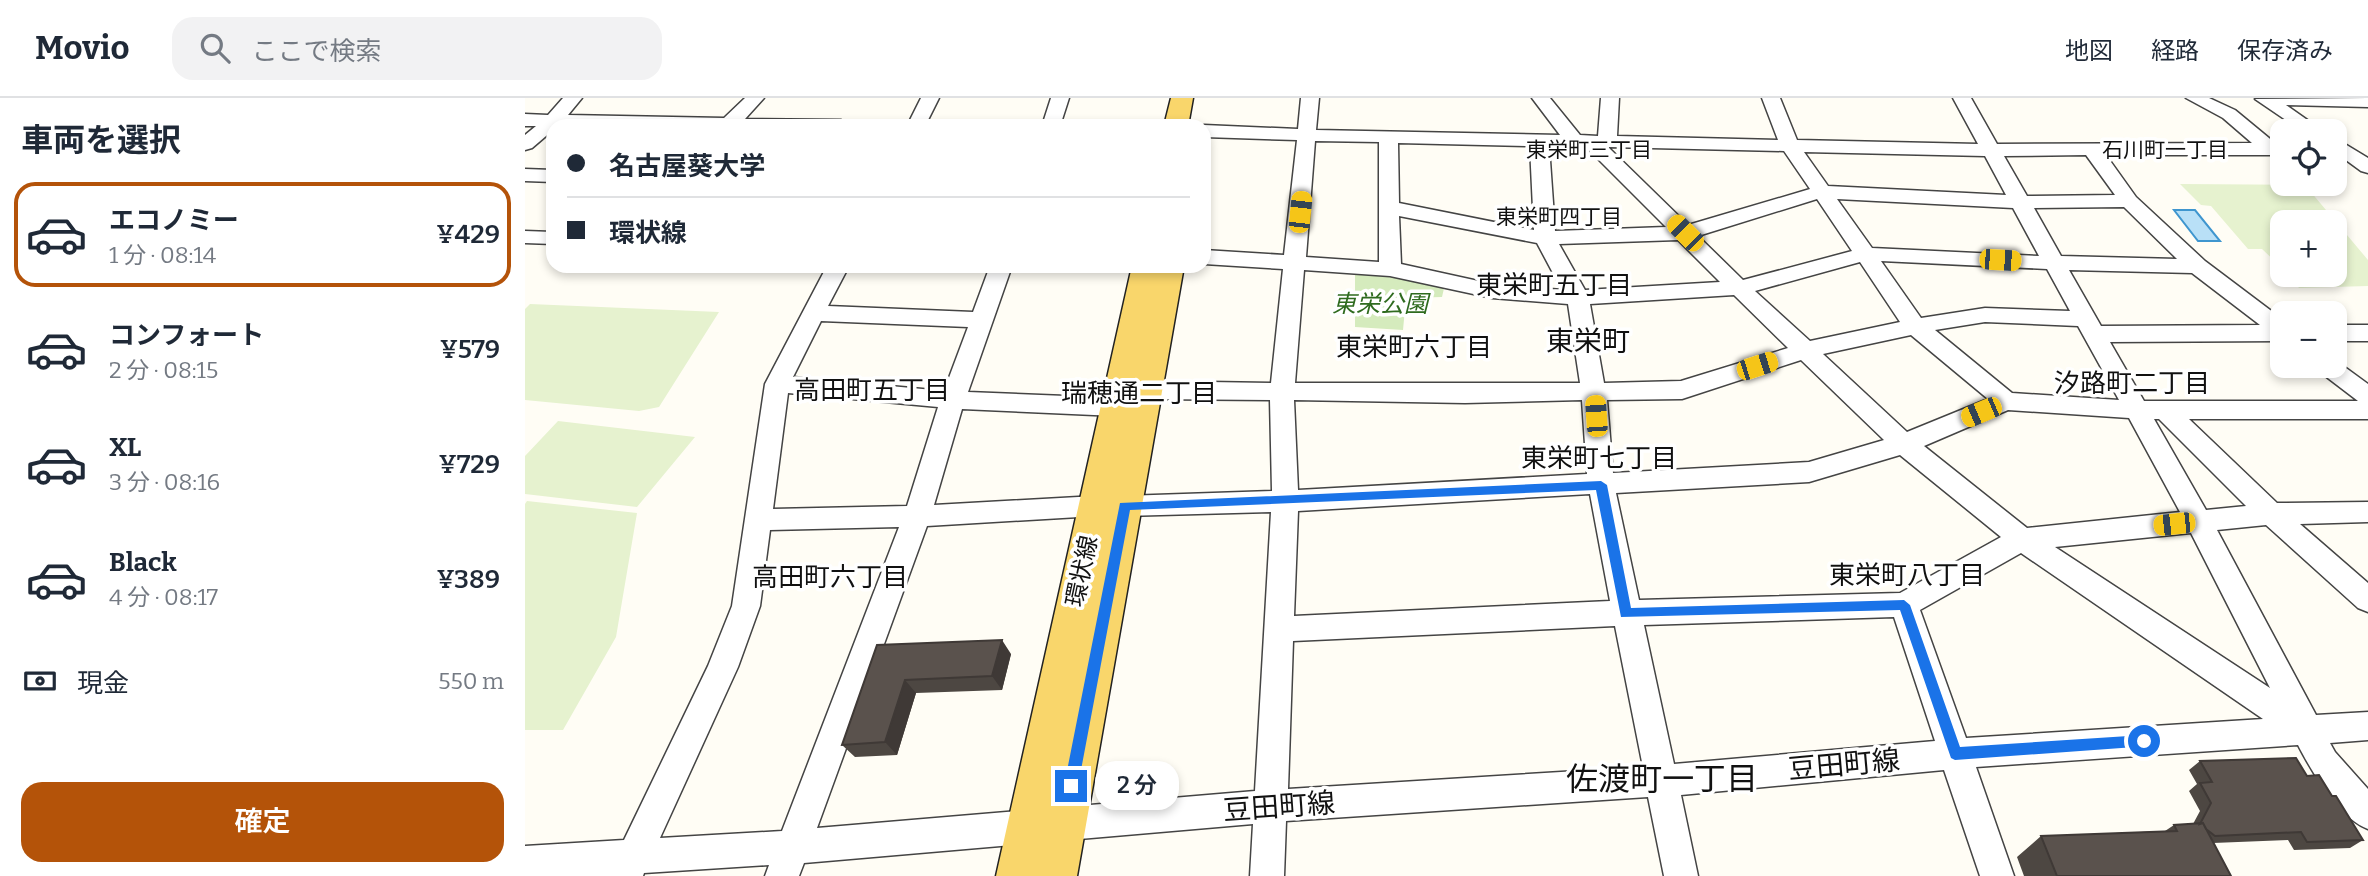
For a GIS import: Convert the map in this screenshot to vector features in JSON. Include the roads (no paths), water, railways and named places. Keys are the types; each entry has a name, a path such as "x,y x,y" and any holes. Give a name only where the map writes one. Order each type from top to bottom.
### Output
{"main road":[{"path":"1177,119 1181,98"},
{"path":"1198,119 1202,98"},
{"name":"環状線","path":"1110,506 1116,407 1145,273"},
{"name":"環状線","path":"1018,876 1046,825 1110,506 1147,390 1169,273"},
{"name":"環状線","path":"1046,825 1055,876"}],"street":[{"path":"555,119 573,98"},
{"path":"734,119 755,98"},
{"path":"920,119 930,98"},
{"path":"1053,119 1060,98"},
{"path":"1267,876 1285,501 1282,393 1310,98"},
{"path":"1541,98 1590,140 1739,288 1904,444 2022,540 2306,730"},
{"path":"1590,140 1610,98"},
{"path":"1771,98 1789,144 1915,326 2006,401"},
{"path":"1962,98 2199,522 2324,763 2368,813"},
{"path":"2195,98 2229,114 2270,145"},
{"path":"2263,99 2368,102"},
{"path":"2263,99 2295,119"},
{"path":"525,120 546,122"},
{"path":"525,144 546,127"},
{"path":"1211,131 1992,150 2270,149"},
{"path":"1388,136 1390,269"},
{"path":"1539,140 1545,238 1578,298 1594,394 1601,485 1681,876"},
{"path":"2347,147 2368,148"},
{"path":"2092,150 2129,201 2197,266 2270,323"},
{"path":"2347,154 2368,167"},
{"path":"525,175 546,176"},
{"path":"1387,207 1545,238 1685,233 1821,192 2020,202 2129,201"},
{"path":"525,237 546,238"},
{"path":"1211,257 1390,269 1492,291 1578,298 1739,288 1865,254 2054,263 2197,266"},
{"path":"631,865 723,667 746,606 777,384 835,273"},
{"path":"787,862 917,516 953,400 999,273"},
{"path":"815,313 982,320"},
{"path":"1147,390 1594,394 1682,390 1807,351 1915,326 1985,314 2089,326 2270,332"},
{"path":"2347,333 2368,333"},
{"path":"2344,378 2368,396"},
{"path":"777,384 953,400 1116,407"},
{"path":"757,520 1285,501 1809,472 1904,444 2006,401 2134,410 2368,410"},
{"path":"2165,410 2271,514 2367,599"},
{"path":"1280,629 1626,613 1904,605 2022,540 2271,514 2368,512"},
{"path":"1904,605 1997,876"},
{"name":"豆田町線","path":"525,863 631,865 787,862 1046,825 1271,806 1660,781 1955,754 2368,726"}],"water":[{"path":"2174,210 2195,210 2220,241 2198,241"}],"district":[{"name":"東栄町三丁目","path":"1589,150"},
{"name":"石川町一丁目","path":"2165,150"},
{"name":"東栄町四丁目","path":"1559,217"},
{"name":"東栄町五丁目","path":"1554,285"},
{"name":"東栄町","path":"1588,341"},
{"name":"東栄町六丁目","path":"1414,347"},
{"name":"汐路町二丁目","path":"2132,383"},
{"name":"高田町五丁目","path":"872,390"},
{"name":"瑞穂通二丁目","path":"1139,393"},
{"name":"東栄町七丁目","path":"1599,458"},
{"name":"東栄町八丁目","path":"1907,575"},
{"name":"高田町六丁目","path":"830,577"},
{"name":"佐渡町一丁目","path":"1662,779"}],"park label":[{"name":"東栄公園","path":"1380,304"}]}
